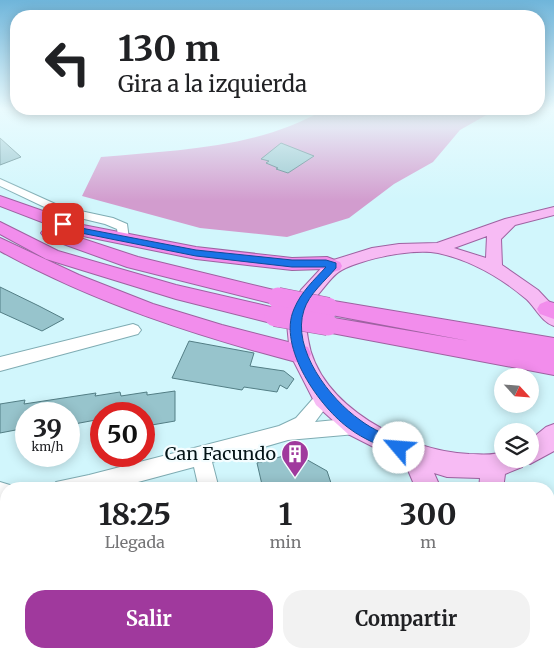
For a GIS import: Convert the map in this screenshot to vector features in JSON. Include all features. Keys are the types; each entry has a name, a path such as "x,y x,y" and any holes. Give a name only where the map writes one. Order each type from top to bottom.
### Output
{"highway":[{"path":"0,201 79,230 122,239 196,253 292,264 326,263 333,266"},
{"path":"0,212 92,251 179,275 276,307"},
{"path":"0,228 52,255 176,292 276,307 547,355"},
{"path":"0,244 31,262 122,302 300,354"}],"main road":[{"path":"499,472 447,465 413,456 356,426 324,398 300,354 296,324 298,310 312,287 333,266 372,253 399,249 438,248 510,222 554,211"},
{"path":"494,267 492,238 510,222"},
{"path":"438,248 494,267 532,294 552,313"},
{"path":"539,448 554,435"},
{"path":"413,456 426,482"}],"street":[{"path":"0,182 58,210 109,221 124,227 122,239"},
{"path":"0,364 133,330"},
{"path":"282,434 302,424 324,398"},
{"path":"100,482 200,454 231,448 282,434 356,426"},
{"path":"200,454 207,482"}],"shaded area":[{"path":"242,140 452,140 433,162 394,184 349,218 287,237 200,228 82,196 101,157 217,145"}],"building":[{"path":"0,140 2,140 21,157 0,165"},
{"path":"281,143 314,156 288,173 276,169 278,168 266,163 269,161 261,159"},
{"path":"0,287 64,319 42,331 0,312"},
{"path":"189,341 254,353 250,366 284,371 294,379 287,389 280,385 277,392 244,387 242,390 172,378"},
{"path":"175,391 175,421 155,424 155,402 90,402 90,421 80,423 80,402 37,402 96,393 95,396 120,392 121,396 147,392 147,395"},
{"path":"25,400 24,402 15,402 15,430 0,433 0,404"},
{"name":"Can Facundo","path":"295,453 327,471 331,482 261,482 257,463"}],"place":[{"name":"Can Facundo","path":"295,478"}],"route":[{"path":"63,224 79,230 196,253 292,264 326,263 333,266 318,280 298,310 296,324 300,354 324,398 356,426 399,448"}]}
